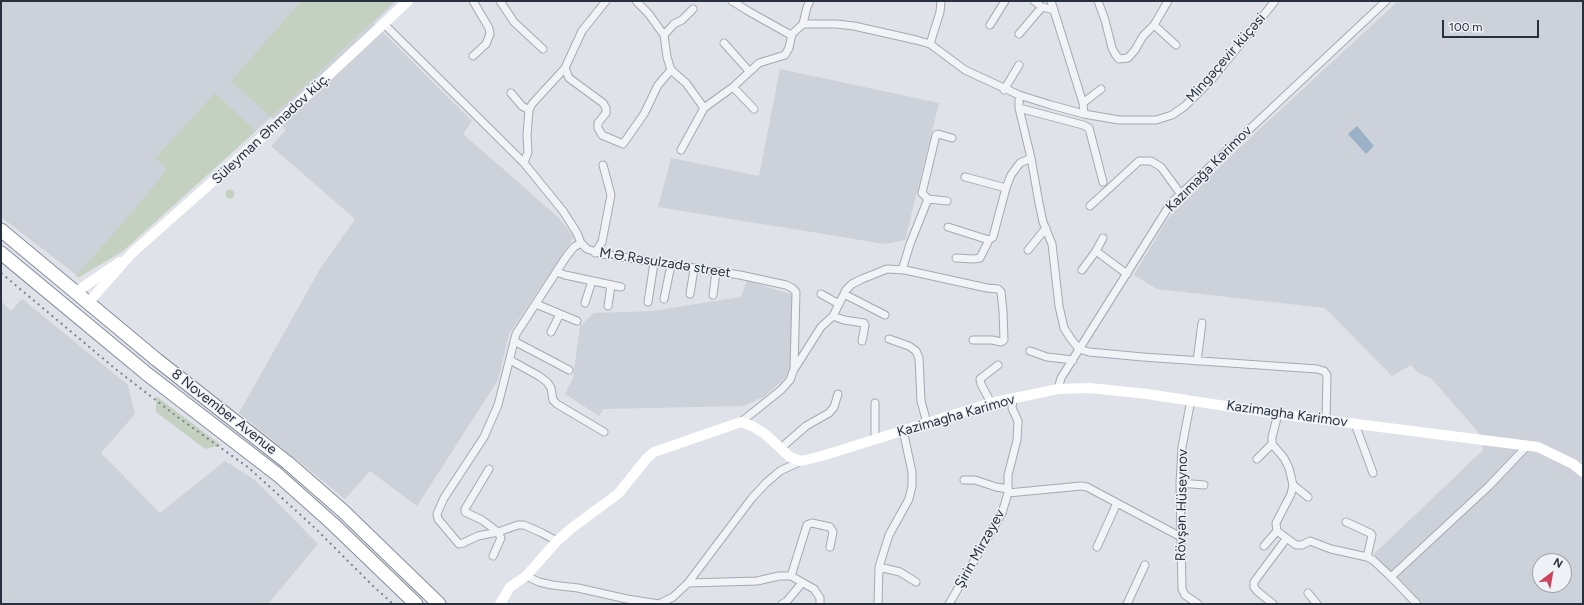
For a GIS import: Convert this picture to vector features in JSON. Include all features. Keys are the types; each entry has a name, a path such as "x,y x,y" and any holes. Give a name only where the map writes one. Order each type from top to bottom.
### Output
{"highway":[{"name":"8 November Avenue","path":"1,230 157,360 288,463 344,511 439,604"},
{"name":"8 November Avenue","path":"1,254 147,374 278,475 333,524 416,604"},
{"path":"64,306 76,292"},
{"path":"77,316 88,303"}],"street":[{"name":"Süleyman Əhmədov küç.","path":"131,254 247,151 408,1"},
{"path":"473,1 489,28 490,34 486,44 473,56"},
{"path":"500,1 514,22 543,49"},
{"path":"524,163 528,152 527,135 529,110 532,104 565,68 582,31 606,1"},
{"path":"636,1 648,13 664,35 667,57 671,70 686,83 704,108"},
{"path":"732,1 783,31 792,34"},
{"path":"681,150 704,108 733,87 759,62 784,55 789,48 792,34 803,24 810,1"},
{"path":"930,44 940,12 941,1"},
{"path":"990,25 1005,1"},
{"path":"1034,1 1042,7 1054,10"},
{"path":"1051,1 1083,104 1084,114"},
{"path":"1099,1 1112,48 1119,59 1128,58 1135,50 1143,36 1154,25 1168,1"},
{"name":"Mingəçevir küçəsi","path":"803,24 836,24 854,26 930,44 965,70 1004,90 1051,106 1084,114 1127,120 1156,120 1172,115 1185,106 1212,79 1275,1"},
{"name":"Kazımağa Kərimov","path":"1058,389 1061,378 1163,214 1180,193 1386,1"},
{"path":"1020,34 1042,7"},
{"path":"664,35 674,24 682,20 693,9"},
{"name":"M.Ə.Rəsulzadə street","path":"384,24 524,163 563,211 577,233 581,243 587,249 595,253 740,275 786,286 792,288 796,292 794,369 790,380 781,390 741,422"},
{"path":"1154,25 1176,45"},
{"path":"724,43 750,71"},
{"path":"1004,90 1019,65"},
{"path":"565,68 569,78 603,103 606,108 606,113 598,123 598,128 602,135 623,144 644,114 658,85 671,70"},
{"path":"733,87 754,109"},
{"path":"1083,104 1100,89"},
{"path":"510,93 522,106 529,110"},
{"path":"1019,95 1019,108 1031,158 1039,203 1052,244 1059,306 1064,328 1079,349 1089,352 1317,369 1324,371 1327,375 1326,420"},
{"path":"1019,108 1084,125 1089,128 1103,182"},
{"path":"947,201 928,199 922,193 936,135 938,134 952,138"},
{"path":"956,258 980,258 989,240 993,237 1006,188 1015,168 1020,163 1031,158"},
{"path":"1090,206 1138,161 1151,161 1161,167 1180,193"},
{"path":"595,253 602,242 611,195 603,165"},
{"path":"965,177 1006,188"},
{"path":"902,270 910,244 928,199"},
{"path":"948,227 989,240"},
{"path":"1028,250 1046,228"},
{"path":"1082,270 1096,252 1103,238"},
{"path":"557,542 524,525 518,525 498,532 478,536 459,544 438,519 437,514 444,498 487,431 502,397 516,334 574,247 581,243"},
{"path":"1096,252 1127,274"},
{"path":"76,292 131,254"},
{"path":"88,303 131,254"},
{"path":"648,302 654,262"},
{"path":"664,299 671,265"},
{"path":"690,294 694,269"},
{"path":"794,369 821,327 833,316 844,294 852,284 887,269 902,270 998,289 1001,292 1004,340 1001,342 992,340 973,340"},
{"path":"557,272 621,287"},
{"path":"713,296 716,272"},
{"path":"585,303 592,281"},
{"path":"608,306 610,285"},
{"path":"821,294 839,304"},
{"path":"844,294 885,315"},
{"path":"536,304 577,321"},
{"path":"551,332 560,314"},
{"path":"833,316 844,320 864,323 865,325 862,341"},
{"path":"1197,361 1202,323"},
{"path":"889,339 909,346 916,351 919,358 921,401 927,423"},
{"path":"514,341 568,370"},
{"path":"1030,351 1047,357 1073,360"},
{"path":"510,360 547,382 551,388 553,400 557,404 604,432"},
{"path":"991,403 980,379 998,365"},
{"name":"Kazimagha Karimov","path":"800,461 816,458 991,403 1058,389 1090,388 1191,400 1278,414 1538,447 1573,464 1583,472"},
{"path":"781,448 806,426 829,413 834,407 838,394"},
{"name":"Şirin Mirzəyev","path":"949,604 1002,513 1008,491 1008,475 1017,440 1018,421 1012,408 1012,399"},
{"name":"Rövşən Hüseynov","path":"1191,400 1182,447 1180,483 1182,589 1185,594 1198,604"},
{"path":"875,403 875,439"},
{"path":"1278,414 1272,437 1272,444 1284,458 1289,468 1293,485 1291,494 1276,523 1277,531 1296,545 1302,545 1310,541 1331,549 1367,557 1379,564 1414,603"},
{"path":"500,604 510,587 526,576 573,527 618,494 647,458 654,452 741,422 752,426 765,434 790,457 800,461"},
{"path":"1355,424 1373,473"},
{"path":"878,604 879,567 889,535 909,499 912,486 912,472 903,430"},
{"path":"1258,459 1272,444"},
{"path":"1392,577 1489,486 1526,446"},
{"path":"526,576 539,582 578,588 627,601 659,604 673,597 688,584 752,498 766,483 780,471 800,461"},
{"path":"489,469 465,509 466,512 482,520 498,532 501,538 494,556"},
{"path":"964,480 975,480 1008,491 1081,486 1087,487 1181,537"},
{"path":"1180,483 1204,485"},
{"path":"1293,485 1308,497"},
{"path":"1097,547 1117,503"},
{"path":"1346,522 1370,532 1372,535 1367,557"},
{"path":"791,576 807,525 812,523 830,527 833,532 830,547"},
{"path":"1264,546 1277,531"},
{"path":"1273,604 1254,587 1254,582 1286,539"},
{"path":"1127,604 1145,565"},
{"path":"879,567 900,572 916,582"},
{"path":"688,584 757,581 779,576 791,576 814,589 820,598 820,604"},
{"path":"782,604 787,601 802,582"},
{"path":"1308,593 1317,604"}],"shaded area":[{"path":"1,1 397,1 374,23 472,121 463,134 558,217 574,237 509,334 498,380 417,506 370,471 345,499 239,413 320,269 355,219 271,146 286,130 271,117 123,251 79,277 1,217"},
{"path":"1398,1 1583,1 1583,604 1421,604 1374,554 1483,450 1479,433 1431,378 1418,373 1411,365 1392,376 1325,308 1157,289 1134,275 1168,218 1235,152"},
{"path":"780,69 939,103 905,240 885,244 658,207 671,158 759,176"},
{"path":"747,281 794,295 791,370 785,378 765,396 744,406 603,409 599,416 565,394 573,378 580,326 594,313 652,311 741,297"},
{"path":"22,299 128,385 135,414 101,453 160,513 225,461 255,480 318,544 268,604 1,604 1,301 11,311"}],"green space":[{"path":"301,1 394,1 271,117 231,81"},
{"path":"215,93 256,131 123,251 79,277 76,276 144,198 167,169 155,158"},
{"path":"228,190 232,190 234,194 232,198 228,198 226,196 226,192"},
{"path":"156,396 221,445 205,449 156,412"}],"water":[{"path":"1357,126 1374,146 1366,154 1348,134"}],"railway":[{"path":"1,273 118,371 179,418 249,468 316,529 393,604"}]}
